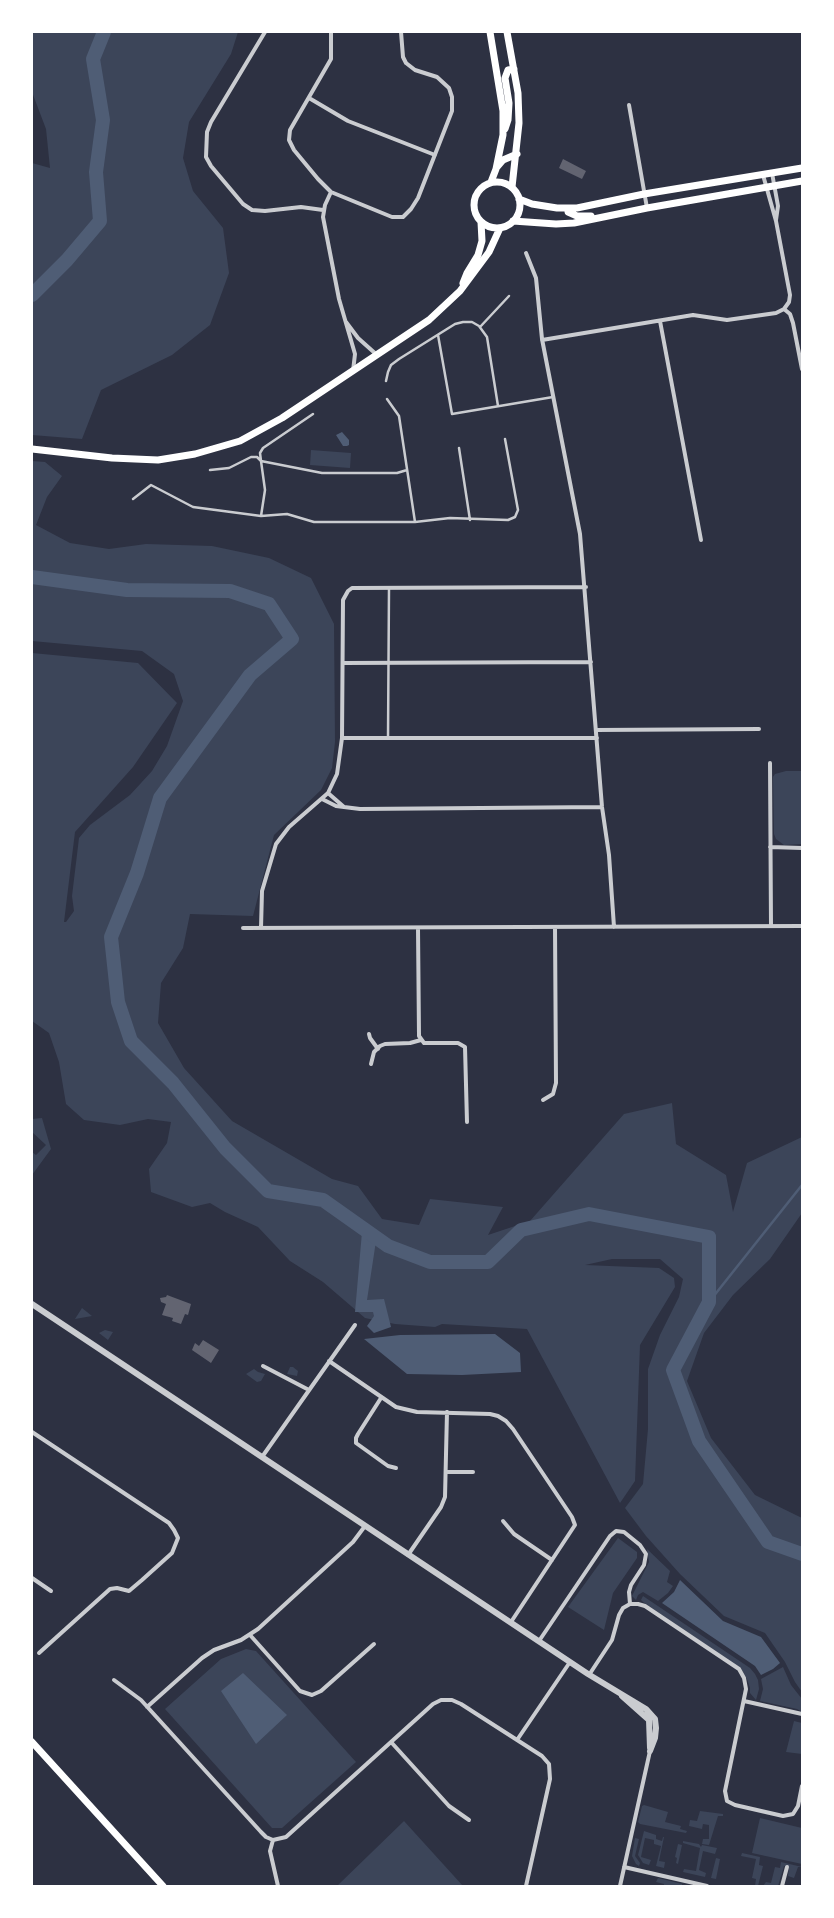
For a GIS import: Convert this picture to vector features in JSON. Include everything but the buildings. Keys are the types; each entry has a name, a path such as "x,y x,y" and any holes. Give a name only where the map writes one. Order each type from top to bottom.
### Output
{"main road":[{"path":"490,32 503,111 503,135"},
{"path":"507,32 518,93 519,123 517,154 512,187"},
{"path":"491,182 505,183 512,187 519,199 519,211 513,221 500,228 493,228 481,222 477,216 474,203 479,190 491,182 496,169 503,135 508,120 509,103 505,78 508,70 514,69"},
{"path":"496,169 503,160 517,154"},
{"path":"519,199 541,206 577,208 644,194 802,168"},
{"path":"513,221 556,224 574,223 647,208 802,182"},
{"path":"568,208 568,212 577,216 617,215"},
{"path":"460,291 467,273 478,255 482,241 481,222"},
{"path":"32,450 112,458 152,460 180,457 210,451 240,441 263,429 353,372 429,320 460,291 489,252 500,228"},
{"path":"32,1742 162,1886"}],"street":[{"path":"264,32 211,122 207,132 206,157 211,166 243,204 252,210 265,211 301,207 323,210"},
{"path":"331,32 331,59 290,130 289,140 299,156 318,179 332,192 392,217 403,217 411,209 418,198 452,111 452,97 449,88 441,80 415,70 406,63 401,32"},
{"path":"309,98 348,121 435,155"},
{"path":"629,105 647,208"},
{"path":"772,173 778,206 776,221"},
{"path":"542,340 693,315 727,320 776,313 784,309 789,302 790,295 776,221 763,175"},
{"path":"332,192 323,210 324,225 344,319 355,354 353,372"},
{"path":"526,253 536,278 542,340 580,534 586,587 602,807 609,854 614,928"},
{"path":"784,309 790,314 793,323 802,369"},
{"path":"344,319 358,338 377,355"},
{"path":"660,321 701,540"},
{"path":"261,928 262,891 276,844 289,827 322,799 328,792 337,774 342,738 342,600 344,595 352,588 586,587"},
{"path":"343,663 591,662"},
{"path":"596,730 760,729"},
{"path":"342,738 597,738"},
{"path":"770,763 771,926"},
{"path":"328,792 344,807"},
{"path":"322,799 336,806 360,809 602,807"},
{"path":"770,847 802,848"},
{"path":"242,928 614,928 802,926"},
{"path":"543,1100 553,1094 556,1083 555,927"},
{"path":"418,928 419,1036 421,1040 428,1044 458,1043 465,1048 467,1122"},
{"path":"369,1034 370,1038 378,1048"},
{"path":"371,1064 372,1058 378,1048 385,1044 410,1044 421,1040"},
{"path":"32,1304 589,1675 621,1695 631,1698 646,1709 655,1719 655,1738 650,1751 620,1886"},
{"path":"262,1457 355,1325"},
{"path":"329,1361 381,1398 406,1411 490,1414 498,1416 506,1421 513,1429 572,1517 575,1525 511,1622"},
{"path":"263,1366 309,1390"},
{"path":"381,1398 358,1434 356,1443 388,1466 396,1468"},
{"path":"408,1555 443,1502 446,1490 447,1412"},
{"path":"32,1432 169,1523 178,1538 172,1553 142,1580 128,1591 117,1588 110,1589 39,1653"},
{"path":"446,1472 473,1472"},
{"path":"503,1522 514,1534 552,1560"},
{"path":"147,1707 202,1658 214,1650 250,1635 353,1542 365,1526"},
{"path":"539,1641 610,1536 616,1531 624,1532 640,1544 646,1554 644,1565 631,1585 629,1592 630,1604"},
{"path":"32,1578 51,1591"},
{"path":"589,1675 612,1640 619,1615 623,1608 630,1604 645,1606 739,1669 744,1678 746,1689 725,1791 727,1801 735,1805 783,1816 793,1814 798,1806 802,1786"},
{"path":"250,1635 300,1691 312,1695 321,1691 374,1644"},
{"path":"517,1740 570,1662"},
{"path":"114,1680 147,1707 259,1830 266,1837 272,1840 286,1837 433,1704 441,1700 452,1700 542,1756 549,1764 550,1780 526,1886"},
{"path":"744,1701 802,1714"},
{"path":"391,1742 450,1806 469,1820"},
{"path":"272,1840 270,1851 278,1886"},
{"path":"624,1867 707,1886"},
{"path":"782,1886 787,1867"}],"lane":[{"path":"480,327 509,296"},
{"path":"386,381 391,365 455,324 472,322 480,327 487,337 498,406"},
{"path":"438,336 452,414 553,397"},
{"path":"387,399 399,416 415,522"},
{"path":"260,516 265,490 260,453 263,448 313,414"},
{"path":"133,499 151,485 186,505 193,507 260,516 287,514 314,522 415,522 450,518 470,520 508,520 515,517 518,510 505,439"},
{"path":"459,448 470,520"},
{"path":"210,470 229,468 251,457 257,457 261,460 322,473 397,473 407,470"},
{"path":"388,588 388,738"}],"shaded area":[{"path":"32,32 238,32 231,54 189,122 183,158 193,191 223,228 229,273 210,325 172,355 101,390 82,439 32,435 32,163 50,168 46,129 32,92"},
{"path":"342,432 349,440 349,445 347,446 343,446 336,435"},
{"path":"311,450 351,453 350,468 310,465"},
{"path":"32,461 45,462 62,476 47,497 36,525 70,543 109,549 146,544 212,546 269,558 311,578 334,624 335,742 332,768 321,790 274,835 253,916 190,914 183,948 161,983 158,1023 184,1068 232,1121 332,1179 358,1186 382,1219 419,1225 430,1199 503,1207 488,1235 530,1221 624,1114 672,1103 676,1144 726,1175 733,1212 747,1163 802,1137 802,1213 770,1259 733,1295 704,1333 687,1381 711,1438 755,1495 802,1518 802,1692 785,1662 765,1633 724,1616 680,1574 646,1536 625,1508 643,1484 648,1429 648,1369 660,1335 679,1297 683,1279 660,1259 612,1259 585,1265 659,1268 674,1278 675,1287 640,1345 635,1481 620,1503 527,1329 442,1324 435,1327 395,1324 365,1318 323,1282 290,1261 258,1227 225,1212 210,1203 192,1207 151,1192 149,1169 167,1143 171,1122 148,1119 120,1125 84,1120 66,1104 59,1062 49,1033 32,1021 32,653 138,663 177,703 133,767 75,832 64,922 66,922 74,911 72,896 79,838 90,825 130,795 152,771 167,746 183,701 174,674 142,651 32,641"},
{"path":"786,771 802,771 802,844 784,845 776,839 774,834 773,777 775,774"},
{"path":"42,1118 51,1149 32,1175 32,1152 36,1155 46,1145 32,1132 32,1119"},
{"path":"362,1232 376,1241 367,1300 384,1299 391,1327 374,1333 367,1326 374,1316 373,1312 355,1312"},
{"path":"82,1308 92,1316 75,1319"},
{"path":"105,1330 113,1332 108,1340 99,1333"},
{"path":"495,1334 520,1353 521,1372 462,1375 407,1374 364,1339 400,1335"},
{"path":"290,1367 293,1367 298,1371 297,1376 287,1374"},
{"path":"254,1369 265,1374 261,1381 257,1382 246,1374"},
{"path":"618,1538 637,1552 637,1558 613,1593 604,1630 568,1607"},
{"path":"647,1549 670,1571 667,1582 673,1586 668,1593 658,1601 643,1592 638,1595 636,1600 632,1596 649,1562"},
{"path":"680,1580 723,1621 761,1637 780,1663 773,1669 761,1675 755,1666 662,1603 674,1592"},
{"path":"643,1596 750,1668 758,1680 759,1689 756,1700 750,1693 747,1679 741,1669 643,1602 641,1600"},
{"path":"246,1649 256,1651 356,1762 282,1828 272,1828 165,1709 221,1659"},
{"path":"783,1667 791,1685 802,1699 802,1712 797,1709 760,1701 763,1689 761,1679"},
{"path":"243,1673 287,1715 256,1744 221,1691"},
{"path":"794,1721 802,1723 802,1754 786,1752"},
{"path":"644,1805 668,1812 665,1822 681,1826 680,1829 687,1831 686,1833 640,1824 638,1822 642,1806"},
{"path":"700,1811 723,1814 723,1816 718,1816 709,1845 702,1844 703,1839 709,1839 709,1825 703,1824 702,1829 689,1826 690,1820 697,1821"},
{"path":"760,1818 802,1828 802,1864 752,1853"},
{"path":"404,1821 463,1886 337,1886"},
{"path":"644,1831 656,1835 656,1839 662,1841 664,1837 659,1861 665,1862 664,1868 656,1866 661,1846 654,1844 654,1840 645,1838 641,1857 651,1860 649,1865 643,1863 638,1855"},
{"path":"635,1838 639,1839 635,1856 640,1863 639,1866 636,1864 632,1856"},
{"path":"683,1841 699,1844 701,1847 702,1845 717,1848 715,1854 703,1851 699,1870 706,1873 705,1877 683,1872 684,1869 696,1871 700,1848 683,1843"},
{"path":"678,1844 682,1845 678,1864 676,1863 677,1858 675,1857"},
{"path":"742,1853 760,1857 759,1865 763,1866 758,1886 755,1886 756,1879 752,1878 756,1859 741,1856"},
{"path":"716,1858 720,1859 716,1879 711,1878"},
{"path":"781,1862 802,1867 798,1867 794,1878 788,1876 789,1867 784,1866 778,1886 763,1886 766,1882 771,1883 775,1867 780,1868"},
{"path":"658,1878 682,1884 682,1886 664,1886 664,1884 656,1882"}],"waterway":[{"path":"32,295 67,260 100,221 96,172 103,120 93,59 104,32"},
{"path":"32,577 127,590 230,591 269,604 292,639 250,675 160,798 137,873 111,937 118,1002 131,1041 173,1083 225,1148 268,1191 323,1200 388,1246 430,1262 488,1262 521,1230 589,1214 709,1237 709,1302 673,1370 699,1441 768,1542 802,1554"},
{"path":"709,1302 802,1185"}]}
